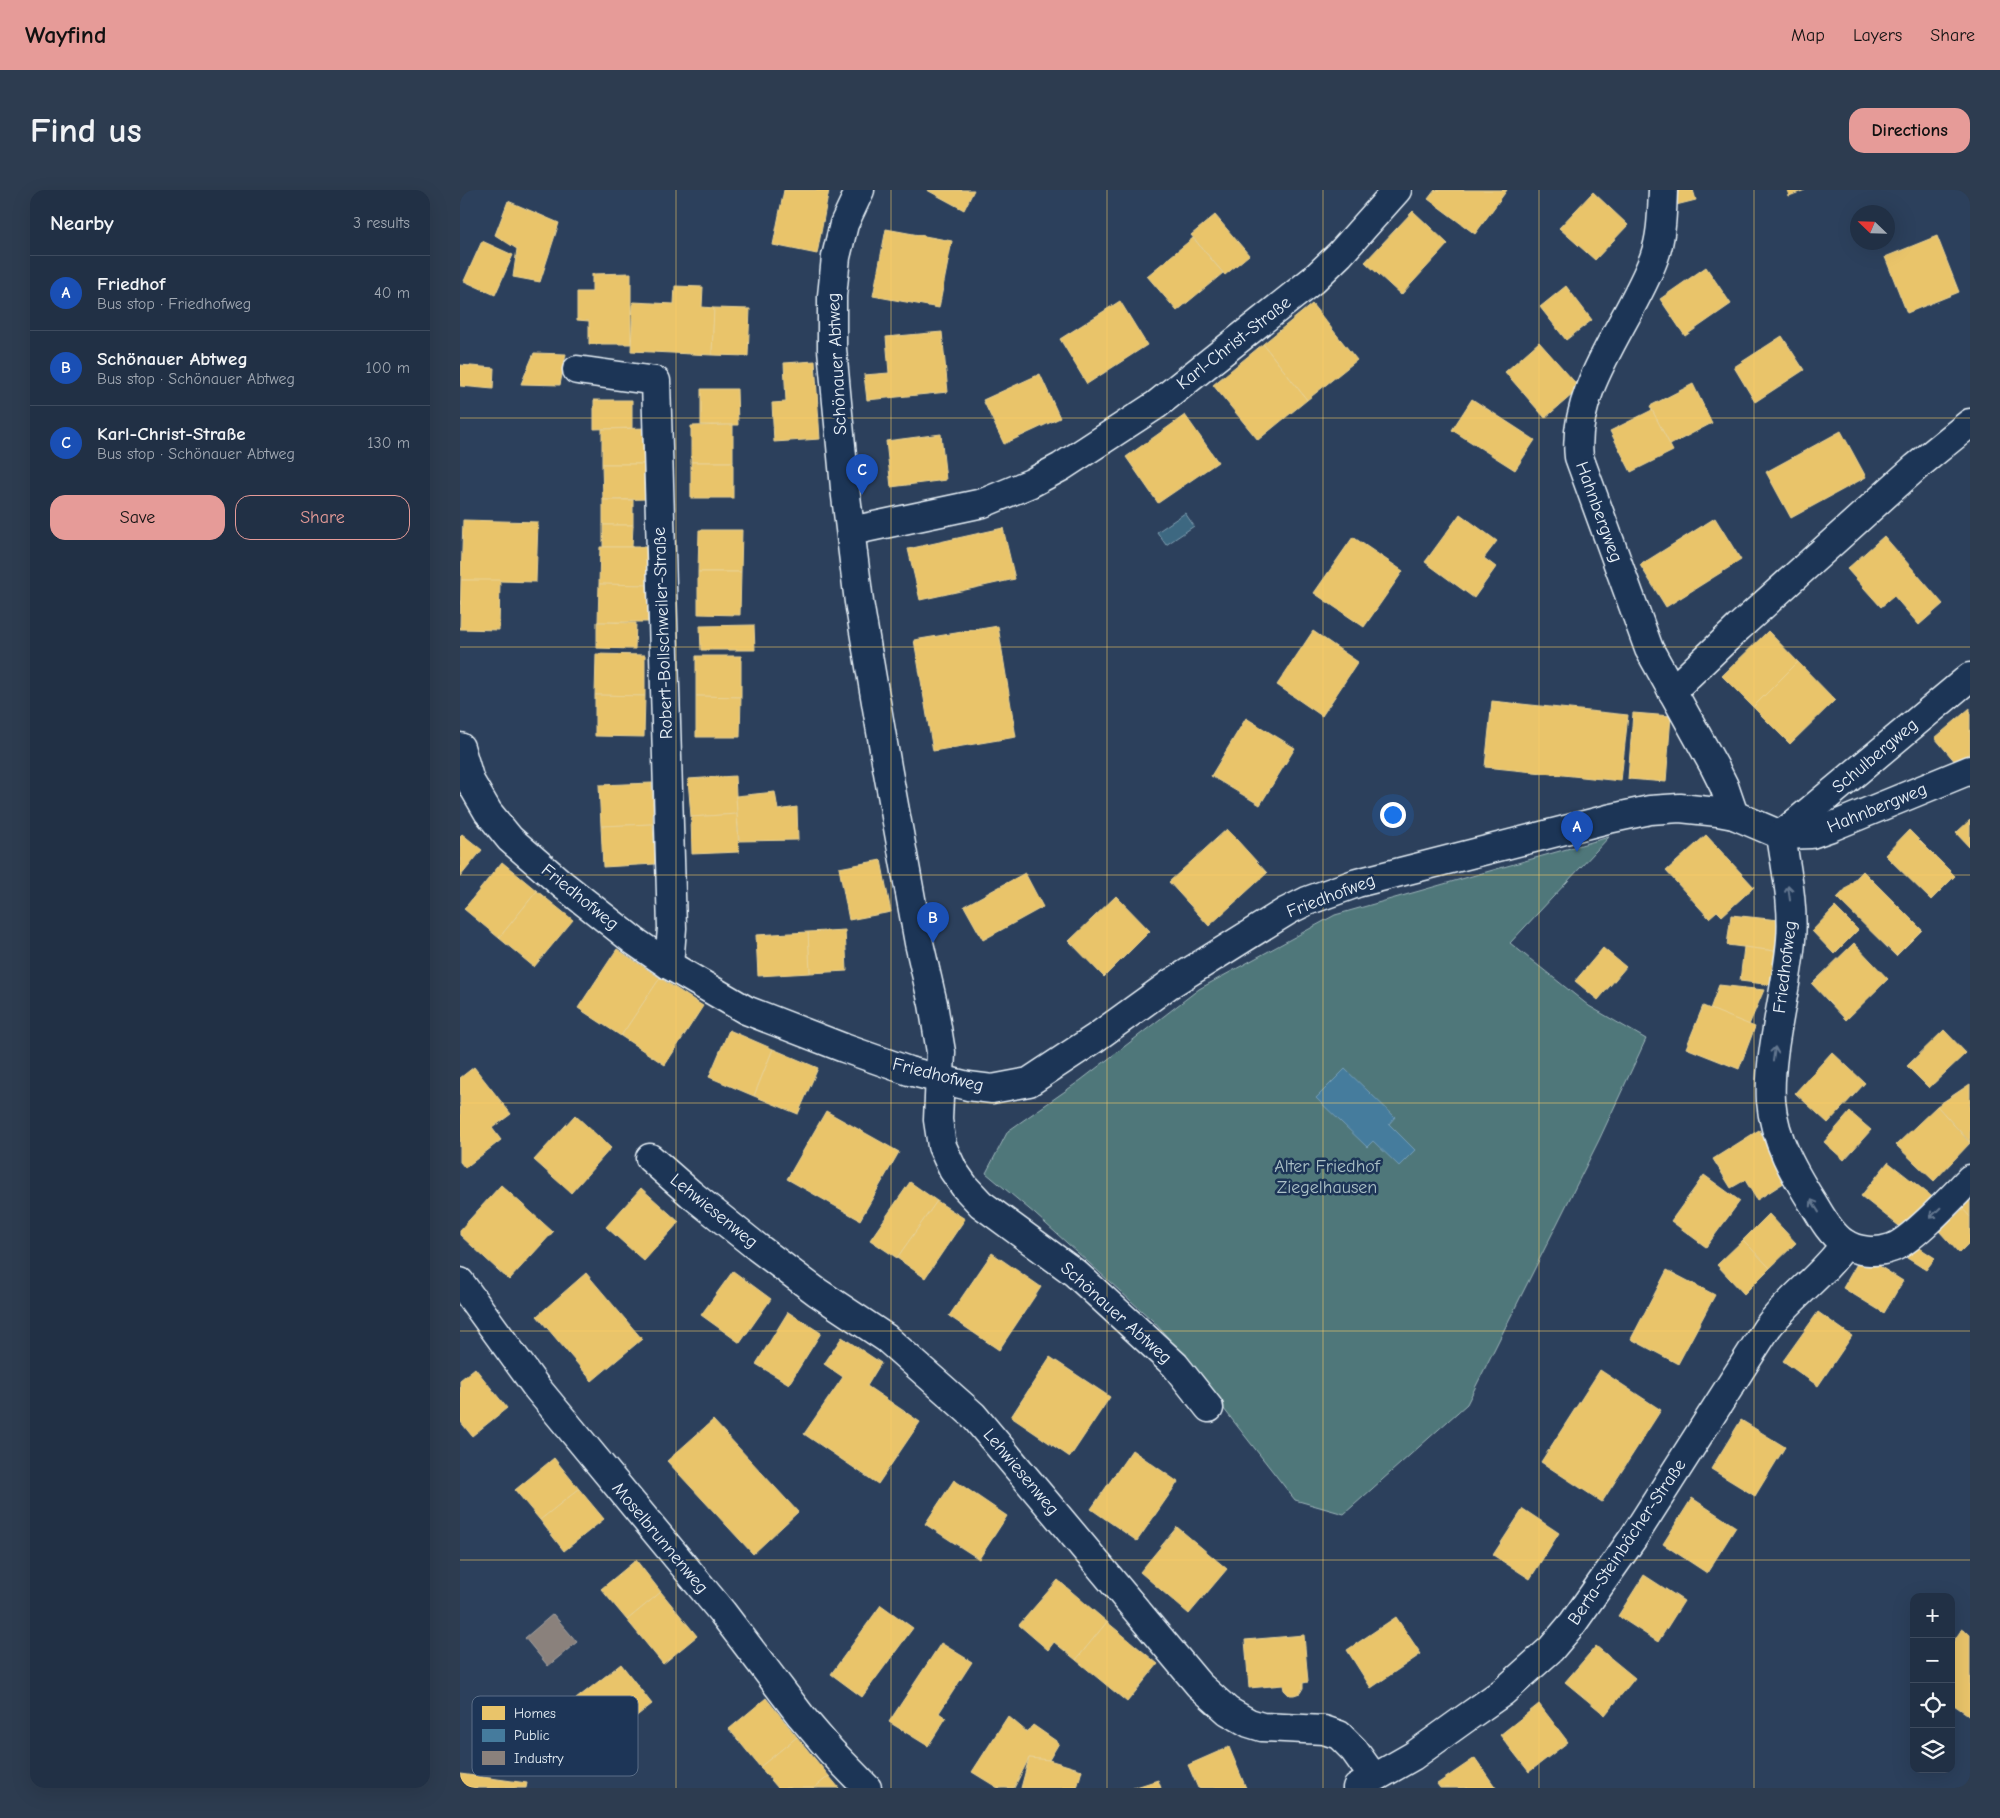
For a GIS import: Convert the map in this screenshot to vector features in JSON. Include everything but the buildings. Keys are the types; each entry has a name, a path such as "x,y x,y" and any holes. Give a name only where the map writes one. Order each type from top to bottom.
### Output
{"street":[{"name":"Schönauer Abtweg","path":"860,190 844,224 836,257 832,296 832,349 845,488 859,602 887,767 941,1052 938,1120 942,1146 953,1170 964,1187 981,1204 1075,1273 1175,1365 1209,1408"},
{"name":"Karl-Christ-Straße","path":"851,531 983,503 1031,483 1061,467 1156,405 1313,280 1340,254 1397,190"},
{"name":"Hahnbergweg","path":"1663,190 1662,224 1654,257 1634,303 1589,389 1580,426 1579,457 1642,632 1658,667 1714,766 1724,786 1734,815"},
{"name":"Robert-Bollschweiler-Straße","path":"577,370 656,381 672,928 669,965"},
{"path":"1672,691 1739,627 1923,461 1970,423"},
{"name":"Schulbergweg","path":"1781,835 1970,677"},
{"name":"Friedhofweg","path":"460,747 470,781 488,812 510,839 563,885 634,941 669,965 746,1010 844,1048 909,1071 968,1086 992,1088 1029,1082 1094,1039 1170,984 1287,910 1307,901 1357,883 1570,828 1650,810 1692,808 1734,815 1781,835 1792,907 1792,923 1790,951 1773,1065 1771,1098 1773,1115 1784,1151 1793,1170 1822,1218 1845,1244"},
{"name":"Hahnbergweg","path":"1781,835 1811,834 1823,831 1970,770"},
{"name":"Lehwiesenweg","path":"650,1158 757,1247 817,1292 886,1338 973,1415 1200,1685 1219,1705 1238,1718 1262,1727 1332,1732 1346,1740 1365,1783"},
{"path":"1845,1244 1870,1251 1886,1250 1899,1245 1970,1179"},
{"name":"Berta-Steinbächer-Straße","path":"1365,1783 1413,1756 1502,1692 1530,1669 1563,1635 1633,1538 1767,1328 1786,1304 1829,1265 1845,1244"},
{"name":"Moselbrunnenweg","path":"460,1282 537,1388 722,1612 801,1716 867,1788"}],"green space":[{"name":"Alter Friedhof Ziegelhausen","path":"1609,837 1510,943 1589,1006 1646,1039 1599,1140 1467,1404 1344,1514 1295,1500 1170,1340 1153,1321 1035,1214 986,1173 1008,1131 1081,1080 1199,989 1335,915"}],"water":[{"path":"1185,513 1194,526 1166,545 1157,532"}],"place":[{"name":"Karl-Christ-Straße","path":"862,495"},
{"name":"Friedhof","path":"1577,852"},
{"name":"Schönauer Abtweg","path":"933,943"}]}
